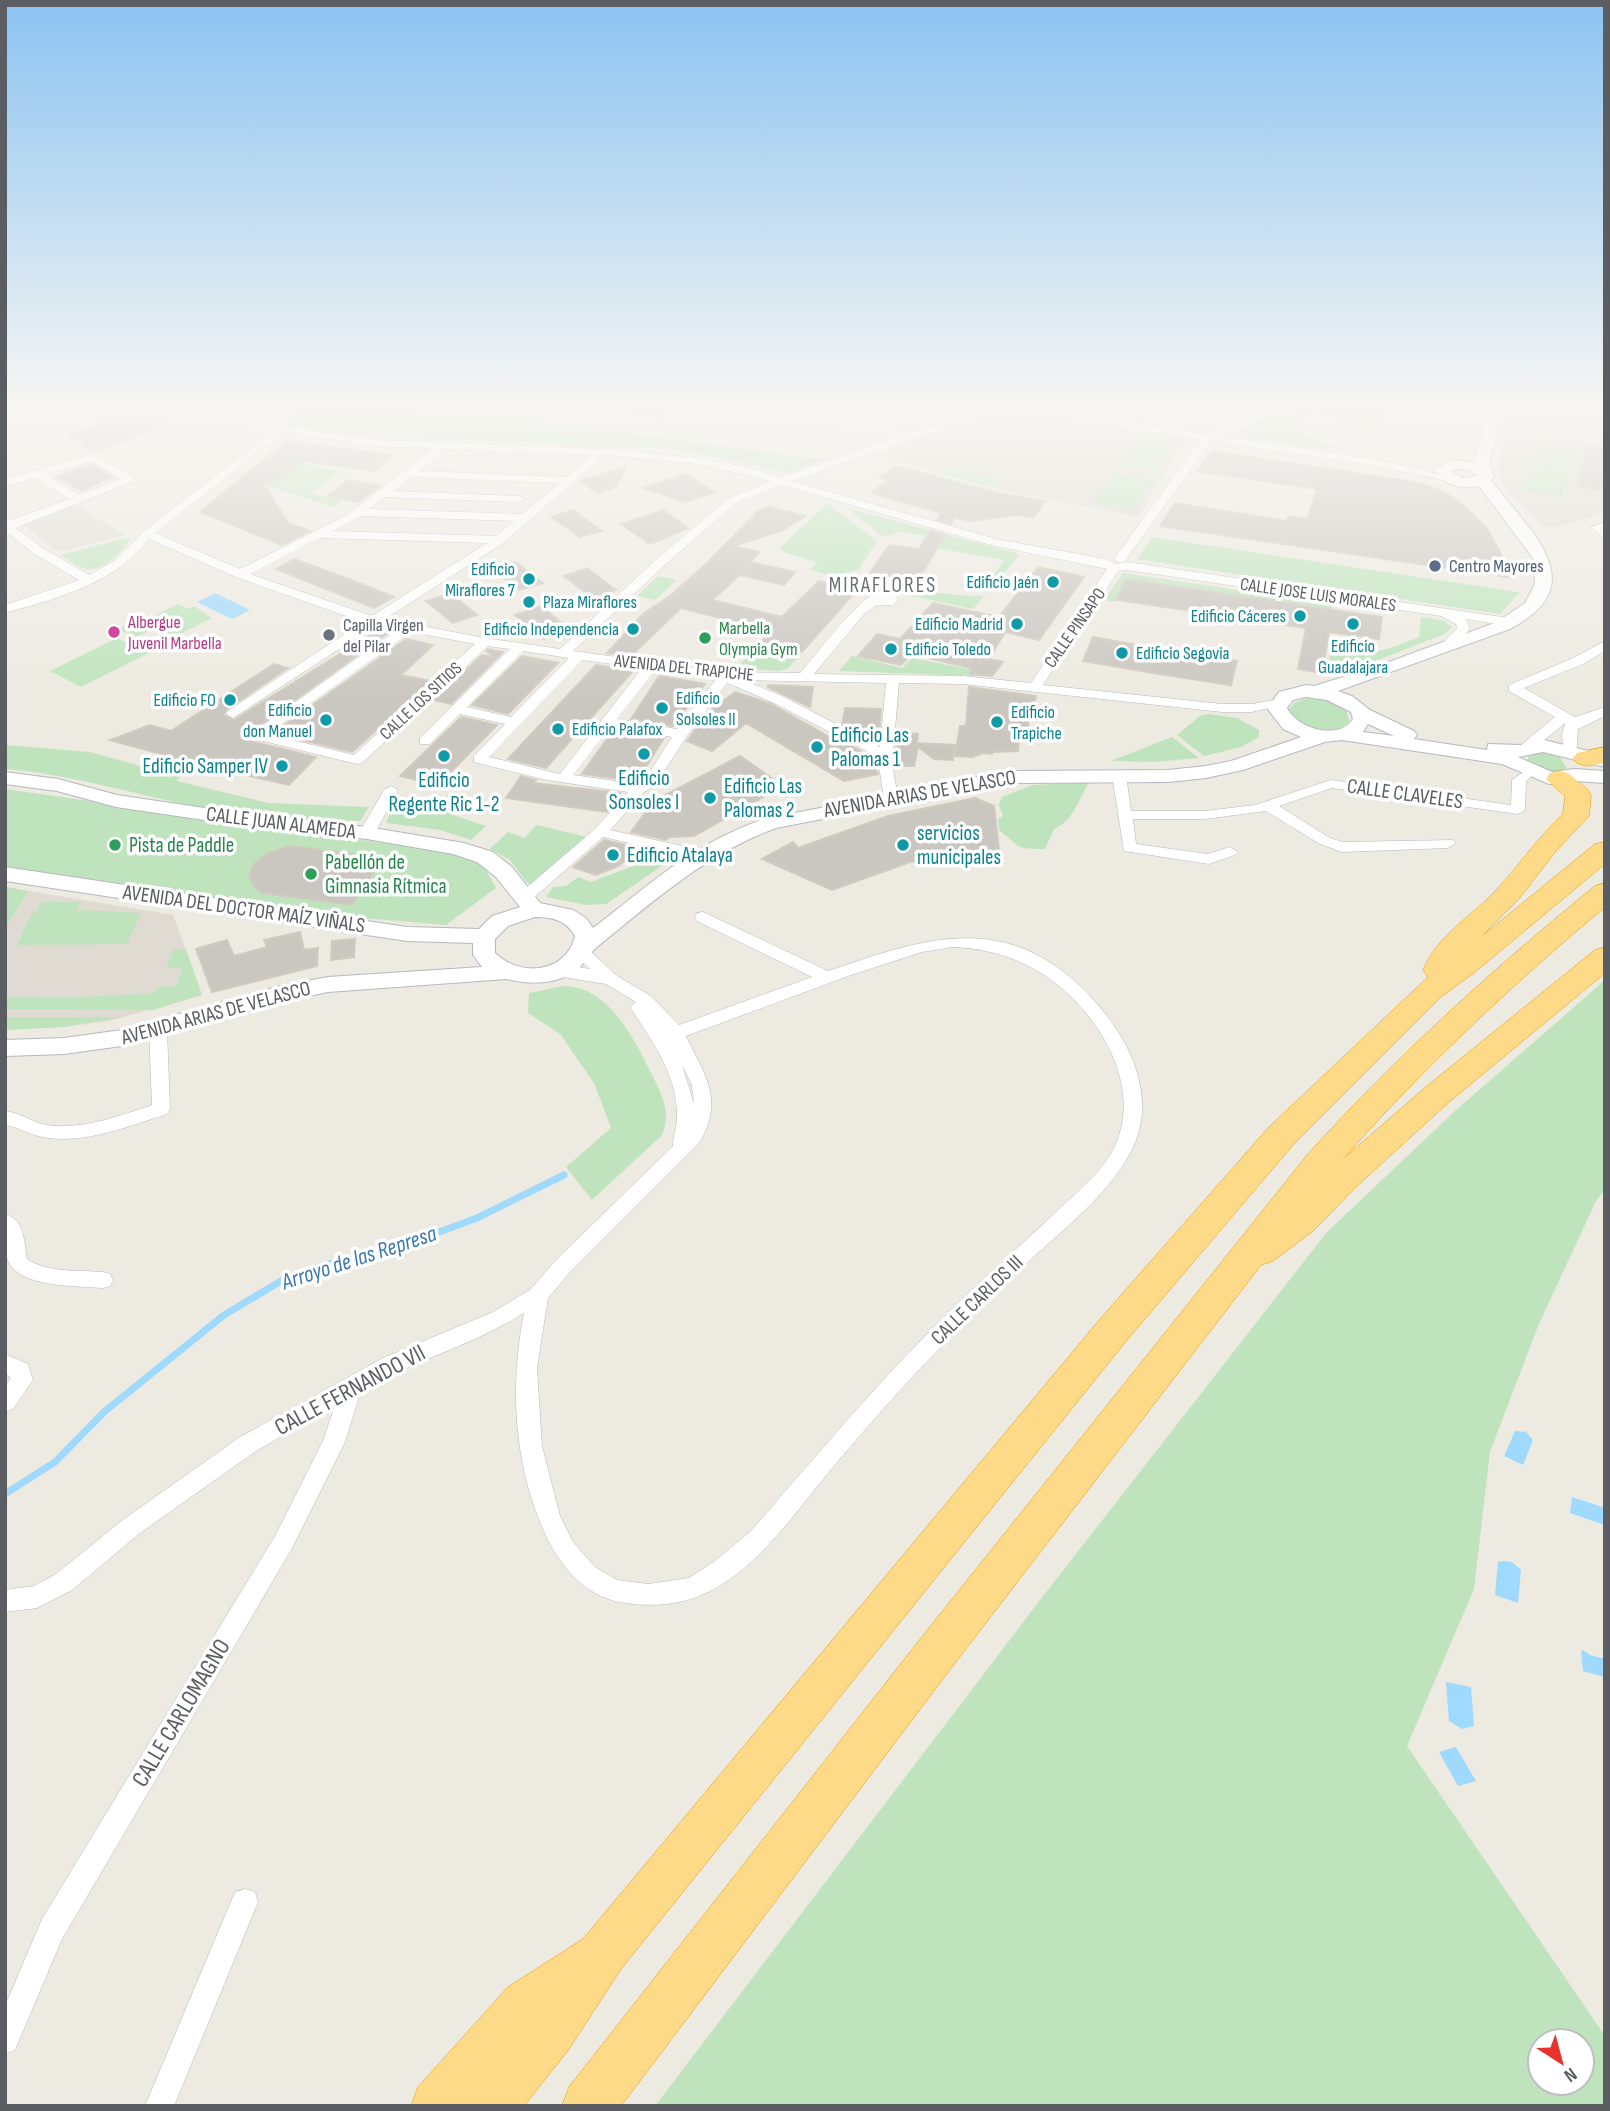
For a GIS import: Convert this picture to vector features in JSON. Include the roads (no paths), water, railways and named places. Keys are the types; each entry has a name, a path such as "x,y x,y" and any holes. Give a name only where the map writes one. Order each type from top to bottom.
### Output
{"highway":[{"path":"1430,990 1443,957 1508,894 1546,845 1576,816 1578,796 1575,790 1583,764"},
{"path":"490,2106 551,2031 604,1952 1201,1226 1280,1136 1430,990 1465,965 1605,850"},
{"path":"588,2106 940,1648 1240,1266 1280,1210 1351,1129 1417,1060 1536,950 1605,892"},
{"path":"1240,1266 1301,1222 1409,1119 1605,957"},
{"path":"438,2106 526,2005 604,1952"}],"main road":[{"path":"1497,504 1506,510"},
{"path":"1271,753 1280,737 1279,708 1295,693 1318,691 1384,671 1510,622 1533,605 1545,582 1545,571 1535,548 1502,504"},
{"path":"1429,738 1388,721 1372,709 1367,698 1437,650"},
{"path":"1333,735 1357,727 1361,720 1356,698 1384,671"},
{"path":"1318,691 1341,697 1398,733 1524,759 1544,746 1605,777"},
{"path":"1279,708 1293,727 1333,735 1467,753 1583,764"},
{"name":"AVENIDA ARIAS DE VELASCO","path":"584,949 632,905 700,854 741,832 771,823 891,798 1019,776 1206,772 1236,766 1333,735"},
{"name":"CALLE JUAN ALAMEDA","path":"5,778 58,785 116,801 245,820 367,833 456,848 485,857 504,872 529,904"},
{"name":"AVENIDA DEL DOCTOR MAÍZ VIÑALS","path":"5,874 407,934 459,934 483,944"},
{"path":"529,904 569,916 584,929 584,949 567,967 530,976 505,972 488,961 483,944 500,921 529,904"},
{"name":"AVENIDA ARIAS DE VELASCO","path":"569,916 589,916 632,905"},
{"name":"AVENIDA ARIAS DE VELASCO","path":"426,977 463,965 483,944"},
{"name":"AVENIDA ARIAS DE VELASCO","path":"5,1048 86,1044 158,1030 303,988 334,983 465,977 505,972"}],"street":[{"path":"6,526 66,504"},
{"path":"5,609 87,579 128,557 147,534 186,504"},
{"path":"240,574 322,534 370,504"},
{"path":"233,714 462,566 499,540 541,504"},
{"path":"485,760 514,722 730,504"},
{"name":"CALLE JOSE LUIS MORALES","path":"861,504 995,541 1117,564 1510,622"},
{"name":"CALLE PINSAPO","path":"1034,687 1160,504"},
{"path":"359,512 524,517"},
{"path":"6,526 37,550 87,579"},
{"name":"AVENIDA DEL TRAPICHE","path":"147,534 240,574 355,617 485,642 726,676 893,677 1034,687 1222,708 1279,708"},
{"path":"322,534 499,540"},
{"path":"809,677 880,602"},
{"path":"1433,612 1456,619 1464,625 1463,632 1437,650"},
{"name":"CALLE LOS SITIOS","path":"408,628 256,735 357,760 485,642"},
{"path":"1569,720 1514,688 1578,661 1605,645"},
{"path":"425,741 520,647"},
{"path":"485,760 578,656"},
{"path":"564,778 651,666"},
{"path":"529,904 639,789 649,784 681,734 726,676 869,746 886,762"},
{"path":"758,691 761,684 772,677"},
{"path":"891,798 886,762 893,677"},
{"path":"458,709 514,722"},
{"path":"1524,759 1569,720 1605,711"},
{"path":"1569,720 1567,734 1583,764"},
{"path":"606,721 681,734"},
{"name":"CALLE CLAVELES","path":"1126,815 1205,815 1268,806 1331,784 1518,810 1519,779 1524,759"},
{"path":"485,760 564,778 639,789"},
{"path":"1119,775 1129,848 1209,859 1230,852"},
{"path":"367,833 391,790"},
{"path":"1268,806 1325,841 1342,847 1448,843"},
{"path":"600,832 700,854"},
{"path":"703,917 825,977"},
{"name":"CALLE CARLOS III","path":"538,1295 527,1355 531,1453 541,1492 562,1546 580,1570 603,1588 632,1596 669,1594 700,1584 732,1563 759,1538 937,1337 1089,1193 1117,1159 1128,1138 1134,1113 1127,1067 1109,1029 1093,1008 1050,969 994,947 953,942 928,945 825,977 676,1033"},
{"name":"CALLE FERNANDO VII","path":"5,1601 37,1597 64,1582 132,1525 248,1444 352,1384 390,1364 500,1318 538,1295 563,1266 693,1137 701,1121 704,1100 676,1033 645,1000 611,980 584,949"},
{"name":"CALLE FERNANDO VII","path":"556,971 578,972 611,980"},
{"name":"CALLE FERNANDO VII","path":"628,992 651,1023 676,1070 683,1092 687,1123 676,1153"},
{"path":"651,1023 676,1033"},
{"path":"5,1118 16,1119 46,1131 117,1125 161,1109 158,1030"},
{"name":"CALLE FERNANDO VII","path":"676,1033 673,1040 676,1070"},
{"path":"683,1092 695,1095 702,1090"},
{"path":"5,1222 9,1224 15,1237 16,1261 21,1267 51,1275 103,1280"},
{"path":"5,1363 21,1370 22,1380 5,1403"},
{"name":"CALLE CARLOMAGNO","path":"5,2040 52,1929 283,1543 334,1442 352,1384"},
{"path":"159,2106 246,1902"}],"water":[{"path":"215,593 250,610 232,619 197,602"},
{"path":"1515,1431 1526,1432 1533,1440 1523,1465 1504,1456"},
{"path":"1572,1497 1605,1508 1605,1525 1570,1513"},
{"path":"1498,1562 1512,1562 1521,1570 1518,1603 1495,1595"},
{"path":"1583,1650 1605,1659 1605,1677 1583,1671"},
{"path":"1446,1682 1471,1687 1474,1726 1462,1729 1449,1721"},
{"path":"1456,1747 1476,1781 1458,1786 1439,1752"}],"waterway":[{"name":"Arroyo de las Represa","path":"5,1494 55,1462 104,1412 224,1315 281,1281 320,1266 396,1248 477,1218 564,1175"}],"place":[{"name":"Centro Mayores","path":"1435,566"},
{"name":"Edificio Miraflores 7","path":"529,579"},
{"name":"Edificio Jaén","path":"1053,582"},
{"name":"Plaza Miraflores","path":"529,602"},
{"name":"Edificio Cáceres","path":"1300,616"},
{"name":"Edificio Madrid","path":"1017,624"},
{"name":"Edificio Guadalajara","path":"1353,624"},
{"name":"Edificio Independencia","path":"633,629"},
{"name":"Albergue Juvenil Marbella","path":"114,632"},
{"name":"Capilla Virgen del Pilar","path":"329,635"},
{"name":"Marbella Olympia Gym","path":"705,638"},
{"name":"Edificio Toledo","path":"891,649"},
{"name":"Edificio Segovia","path":"1122,653"},
{"name":"Edificio FO","path":"230,700"},
{"name":"Edificio Solsoles II","path":"662,708"},
{"name":"Edificio don Manuel","path":"326,720"},
{"name":"Edificio Trapiche","path":"997,722"},
{"name":"Edificio Palafox","path":"558,729"},
{"name":"Edificio Las Palomas 1","path":"817,747"},
{"name":"Edificio Sonsoles I","path":"644,754"},
{"name":"Edificio Regente Ric 1-2","path":"444,756"},
{"name":"Edificio Samper IV","path":"282,766"},
{"name":"Edificio Las Palomas 2","path":"710,798"},
{"name":"Pista de Paddle","path":"115,845"},
{"name":"servicios municipales","path":"903,845"},
{"name":"Edificio Atalaya","path":"613,855"},
{"name":"Pabellón de Gimnasia Rítmica","path":"311,874"}],"district":[{"name":"MIRAFLORES","path":"883,585"}]}
